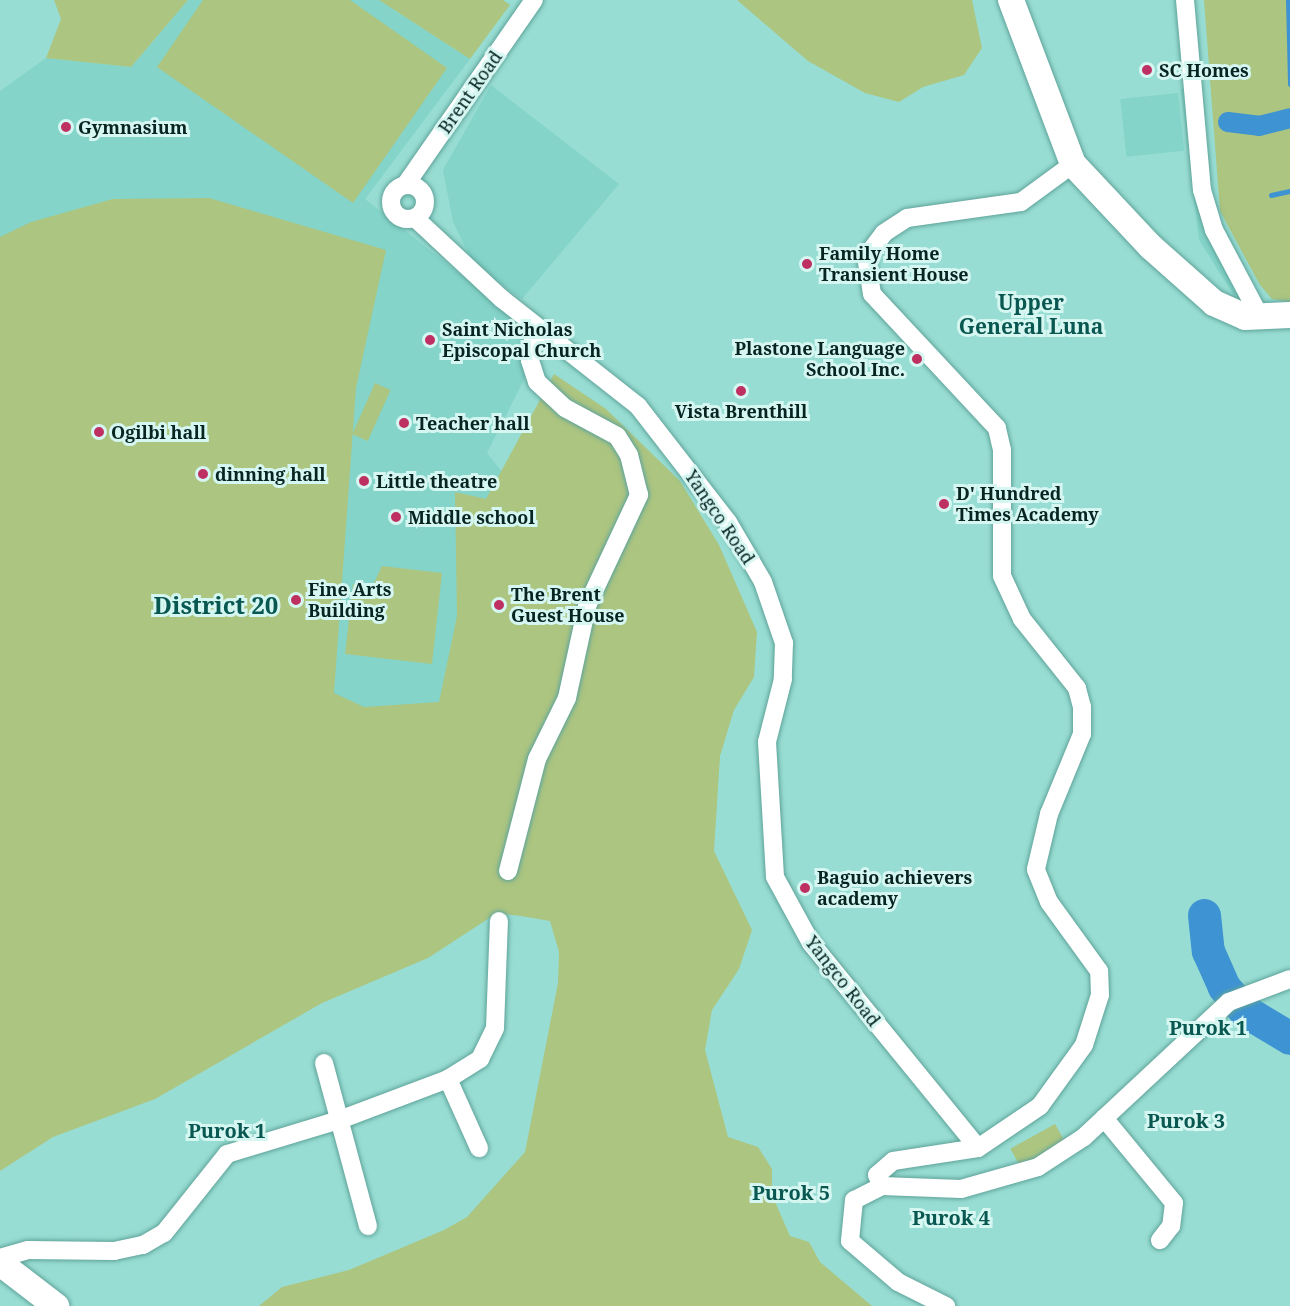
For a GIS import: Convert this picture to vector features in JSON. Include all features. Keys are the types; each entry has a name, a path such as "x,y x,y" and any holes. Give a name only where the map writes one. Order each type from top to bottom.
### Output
{"main road":[{"path":"1011,0 1073,164 1203,295 1228,312 1260,317 1290,315"},
{"path":"0,1263 56,1306"}],"street":[{"name":"Brent Road","path":"406,184 534,0"},
{"path":"1185,0 1204,198 1214,230 1260,317"},
{"path":"882,1186 877,1175 893,1161 978,1148 1041,1106 1058,1087 1095,1019 1099,971 1049,902 1036,869 1049,814 1082,734 1082,707 1077,688 1022,619 1002,576 1002,450 997,428 884,308 864,269 877,241 907,218 1021,202 1073,164"},
{"path":"406,184 425,197 416,218 398,217 391,207 395,189 406,184"},
{"name":"Yangco Road","path":"416,218 535,326 638,406 728,522 763,582 784,643 783,679 767,742 775,877 811,943 978,1148"},
{"path":"508,871 537,759 567,698 587,606 639,495 629,455 617,436 565,408 537,382 530,360 535,326"},
{"path":"0,1258 28,1250 114,1251 143,1245 164,1233 227,1154 342,1119 448,1079 480,1059 491,1044 499,921"},
{"path":"946,1306 898,1282 850,1241 854,1200 882,1186 986,1185 1038,1167 1104,1118 1236,997 1290,979"},
{"path":"324,1063 342,1119 368,1226"},
{"path":"448,1079 479,1148"},
{"path":"1104,1118 1174,1203 1171,1226 1160,1240"}],"shaded area":[{"path":"188,0 379,0 470,59 365,199 544,340 487,453 557,541 436,933 0,1142 0,91 46,58 131,67"},
{"path":"491,85 619,184 522,299 474,265 453,222 443,170"},
{"path":"1189,88 1196,167 1249,299 1233,294 1199,240 1181,89"},
{"path":"1178,93 1184,151 1126,157 1120,99"}],"green space":[{"path":"54,0 188,0 131,67 46,58 61,19"},
{"path":"203,0 350,0 447,68 353,203 157,67"},
{"path":"379,0 503,0 510,5 470,59"},
{"path":"737,0 972,0 982,48 964,75 923,87 899,102 865,93 808,61"},
{"path":"1204,0 1290,0 1290,302 1272,299 1260,285 1220,211"},
{"path":"209,198 386,250 356,388 334,693 364,707 439,702 457,616 455,492 486,499 554,374 606,409 680,481 719,545 757,632 754,677 734,710 720,756 714,851 752,930 739,969 712,1010 705,1050 728,1137 758,1147 772,1169 772,1195 790,1236 809,1242 820,1262 872,1306 259,1306 282,1287 349,1270 444,1230 467,1217 525,1152 558,983 559,952 550,921 521,916 497,913 428,958 322,1003 155,1099 53,1137 0,1171 0,237 31,222 113,199"},
{"path":"375,383 391,390 368,441 352,434"},
{"path":"382,566 442,573 432,664 345,654 353,584 372,587"},
{"path":"1055,1124 1065,1142 1021,1167 1010,1149"}],"waterway":[{"path":"1288,0 1290,84"},
{"path":"1228,122 1259,126 1290,118"},
{"path":"1271,195 1290,191"},
{"path":"1204,915 1208,951 1224,987 1245,1011 1290,1038"}],"place":[{"name":"SC Homes","path":"1147,70"},
{"name":"Gymnasium","path":"66,127"},
{"name":"Family Home Transient House","path":"807,264"},
{"name":"Saint Nicholas Episcopal Church","path":"430,340"},
{"name":"Plastone Language School Inc.","path":"917,359"},
{"name":"Vista Brenthill","path":"741,391"},
{"name":"Teacher hall","path":"404,423"},
{"name":"Ogilbi hall","path":"99,432"},
{"name":"dinning hall","path":"203,474"},
{"name":"Little theatre","path":"364,481"},
{"name":"D' Hundred Times Academy","path":"944,504"},
{"name":"Middle school","path":"396,517"},
{"name":"Fine Arts Building","path":"296,600"},
{"name":"The Brent Guest House","path":"499,605"},
{"name":"Baguio achievers academy","path":"805,888"}],"district":[{"name":"Upper General Luna","path":"1031,314"},
{"name":"District 20","path":"216,605"},
{"name":"Purok 1","path":"1208,1027"},
{"name":"Purok 3","path":"1186,1120"},
{"name":"Purok 1","path":"227,1130"},
{"name":"Purok 5","path":"791,1192"},
{"name":"Purok 4","path":"951,1217"}]}
